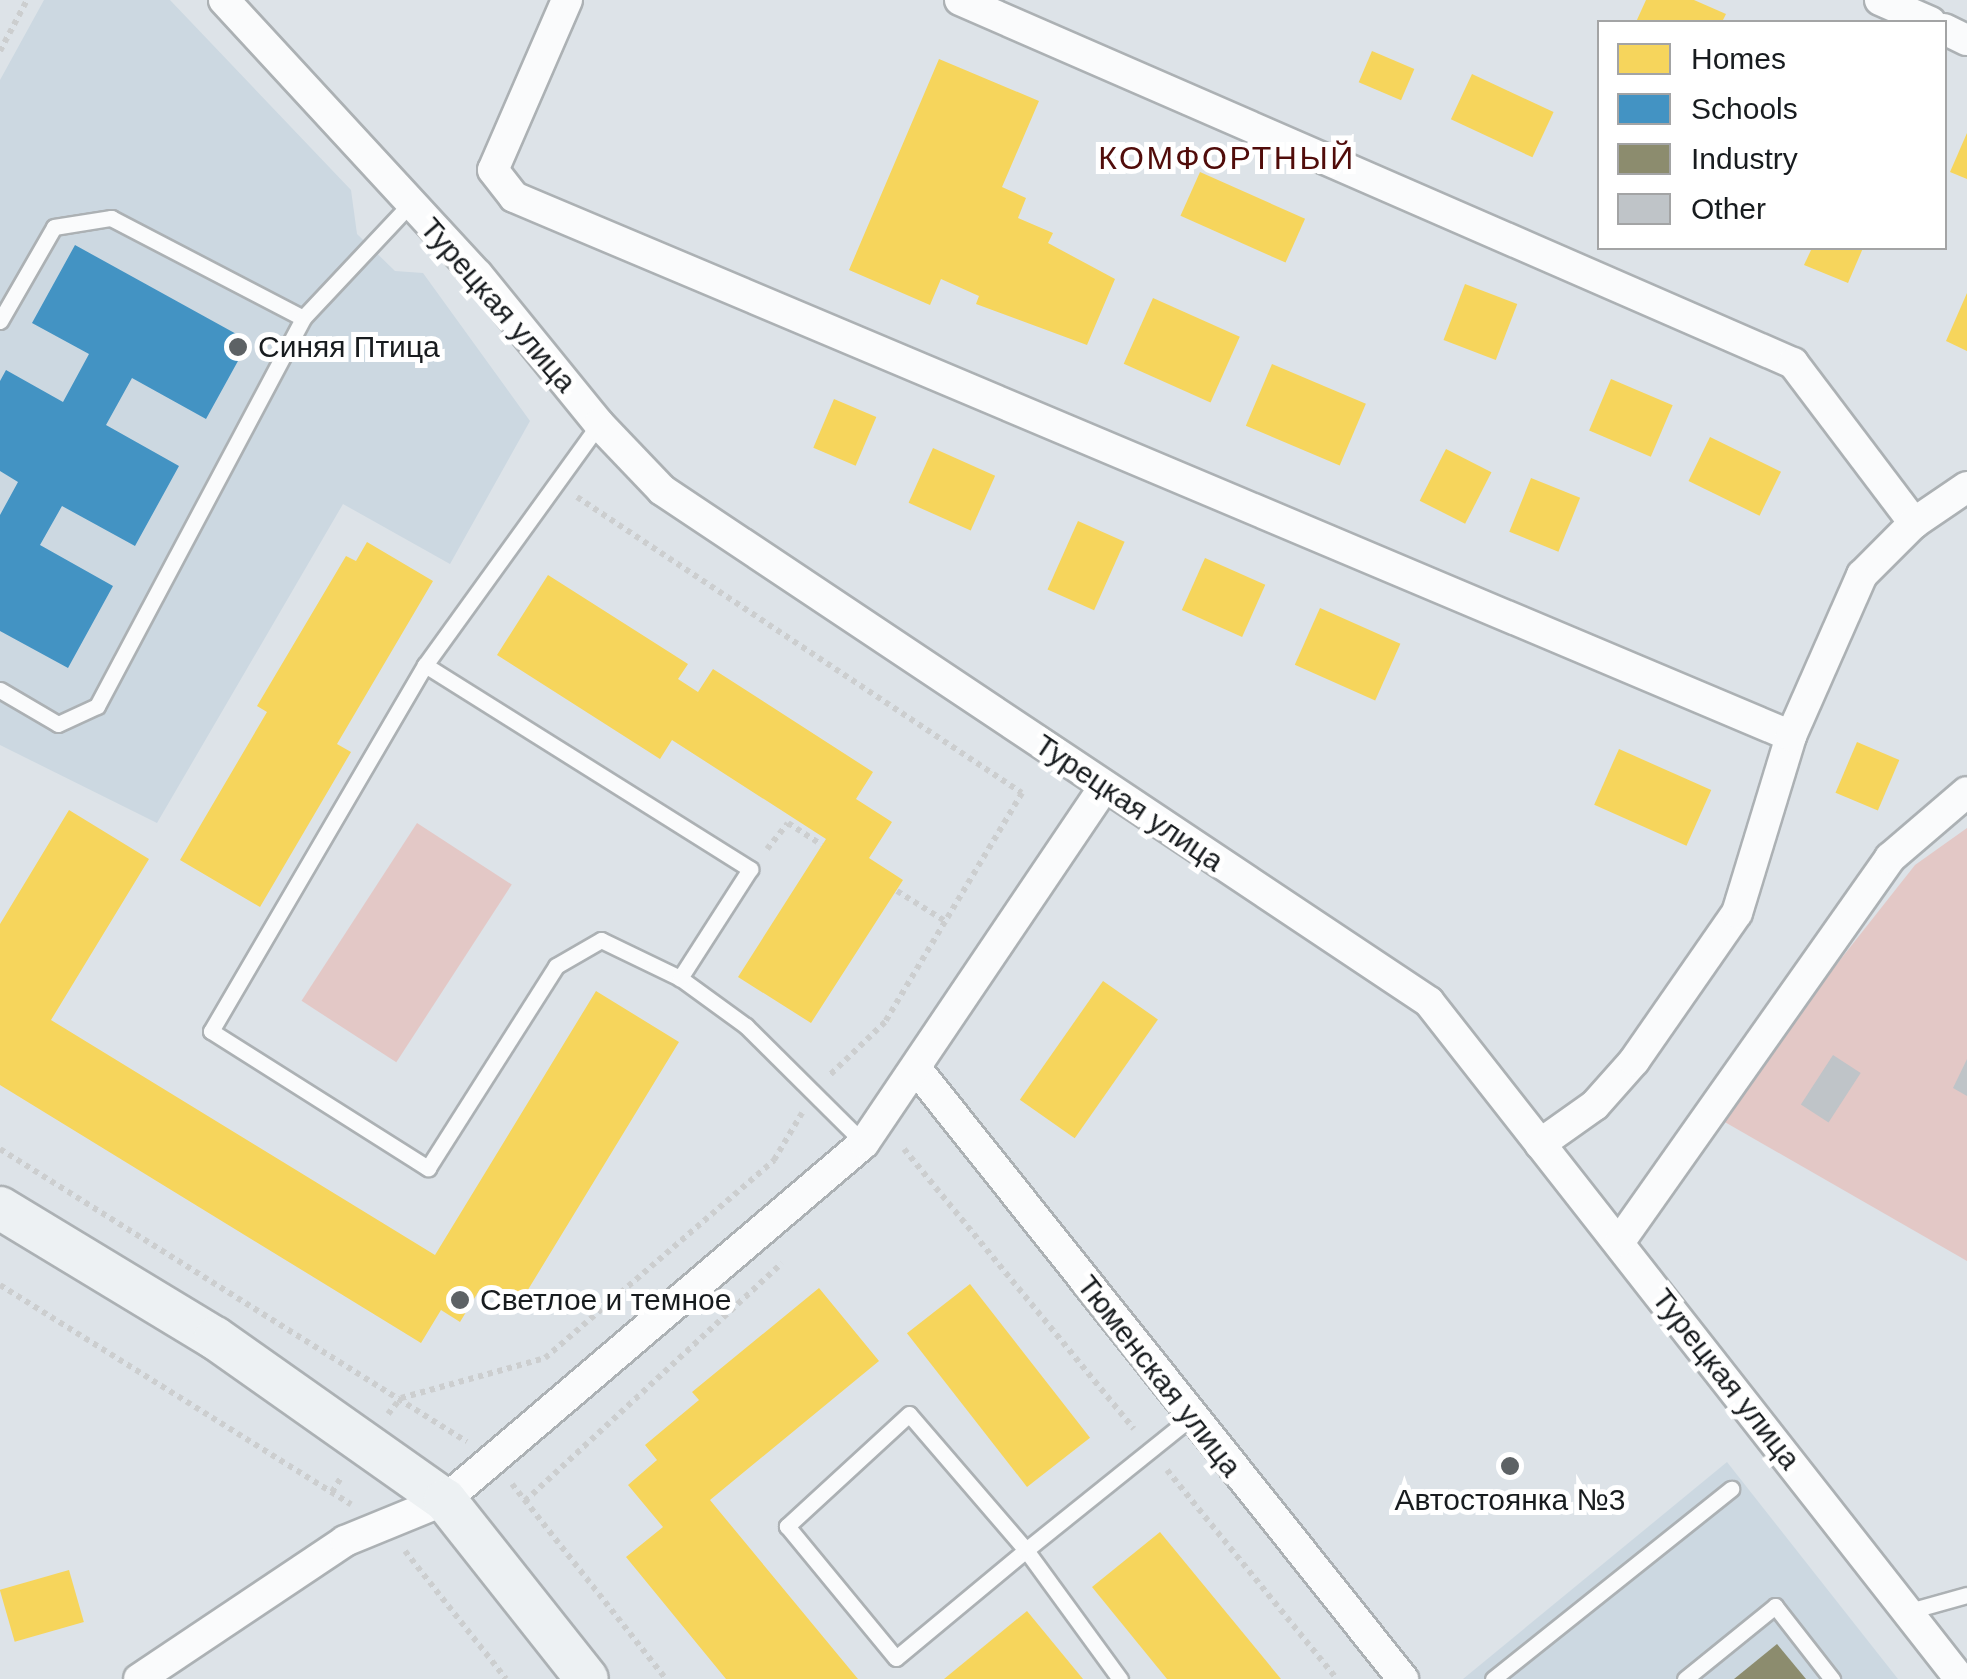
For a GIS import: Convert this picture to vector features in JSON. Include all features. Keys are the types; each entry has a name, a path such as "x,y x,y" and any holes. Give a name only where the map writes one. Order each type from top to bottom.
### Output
{"main road":[{"path":"0,1208 215,1338 445,1500 586,1679"}],"street":[{"name":"Турецкая улица","path":"224,0 478,274 599,424 662,490 1429,1002 1960,1679"},
{"path":"567,0 493,170 514,196 1792,736"},
{"path":"960,0 1793,363 1914,523"},
{"path":"1880,0 1925,20"},
{"path":"1540,1144 1595,1106 1634,1062 1737,913 1792,736 1862,576 1914,523 1967,486"},
{"path":"140,1679 345,1541 445,1500 864,1144 918,1070 1104,787"},
{"path":"1620,1241 1890,858 1967,792"},
{"name":"Тюменская улица","path":"918,1070 1190,1418 1403,1679"}],"lane":[{"path":"0,690 58,724 97,706 303,318 410,204"},
{"path":"0,321 54,227 111,218 303,318"},
{"path":"599,424 425,665 211,1032 428,1168 556,966 601,940 680,978 788,1064 864,1144"},
{"path":"425,665 750,869 680,978"},
{"path":"1120,1679 1026,1550 909,1414 787,1526 896,1658 1026,1550 1190,1418"},
{"path":"1494,1679 1731,1489"},
{"path":"1906,1612 1967,1595"},
{"path":"1686,1679 1774,1606 1832,1679"}],"path":[{"path":"0,51 27,0"},
{"path":"750,869 788,823 822,844"},
{"path":"896,890 946,921"},
{"path":"894,1159 908,1146 1337,1679"},
{"path":"526,1501 794,1251"},
{"path":"0,1285 384,1525 506,1679"}],"shaded area":[{"name":"Синяя Птица","path":"44,0 170,0 351,190 357,234 395,271 423,273 530,421 450,564 343,504 157,823 0,745 0,80"},
{"path":"417,823 512,885 396,1062 302,1001"},
{"path":"1967,828 1967,1261 1716,1117 1915,865"},
{"path":"1727,1462 1898,1679 1463,1679"}],"building: Homes":[{"path":"1646,0 1694,0 1726,14 1723,20 1637,20"},
{"path":"1372,51 1414,69 1401,100 1359,82"},
{"path":"939,59 1039,101 1002,187 1026,198 1018,218 1053,233 1048,243 1115,279 1087,345 976,304 979,296 941,279 930,305 849,270"},
{"path":"1472,74 1554,112 1532,157 1451,119"},
{"path":"1967,133 1967,179 1950,172"},
{"path":"1200,172 1305,219 1286,263 1180,216"},
{"path":"1811,250 1862,250 1848,283 1804,265"},
{"path":"1465,284 1517,304 1496,360 1443,340"},
{"path":"1967,293 1967,351 1946,341"},
{"path":"1153,298 1240,337 1211,402 1124,364"},
{"path":"1272,364 1366,404 1340,466 1246,426"},
{"path":"1611,379 1673,405 1651,457 1589,431"},
{"path":"834,399 876,417 856,466 813,448"},
{"path":"1710,437 1781,472 1760,516 1689,481"},
{"path":"933,448 995,476 971,530 909,503"},
{"path":"1446,449 1491,472 1465,524 1420,501"},
{"path":"1531,478 1580,498 1558,552 1509,532"},
{"path":"1078,521 1125,542 1094,610 1047,590"},
{"path":"367,542 433,581 337,744 351,752 260,907 180,860 267,712 257,706 346,556 356,561"},
{"path":"1205,558 1265,585 1242,637 1182,610"},
{"path":"548,575 688,664 678,679 698,692 713,669 873,772 856,799 892,822 869,858 903,880 811,1023 738,977 826,839 672,740 660,759 497,655"},
{"path":"1320,608 1400,644 1375,700 1295,665"},
{"path":"1857,742 1899,760 1878,811 1836,793"},
{"path":"1619,749 1711,790 1686,846 1594,805"},
{"path":"69,810 149,859 51,1020 435,1255 596,991 679,1042 515,1311 480,1289 460,1322 441,1310 421,1343 0,1085 0,924"},
{"path":"1103,981 1158,1019 1075,1138 1020,1100"},
{"path":"970,1284 1090,1438 1027,1487 907,1333"},
{"path":"819,1288 879,1361 710,1500 858,1679 726,1679 626,1557 663,1527 628,1485 657,1460 645,1445 699,1400 692,1392"},
{"path":"1160,1532 1281,1679 1167,1679 1092,1587"},
{"path":"69,1570 84,1622 15,1642 0,1590"},
{"path":"1027,1611 1083,1679 944,1679"}],"building: Schools":[{"path":"75,245 249,341 206,419 132,378 106,425 179,466 135,546 62,506 40,545 113,586 68,668 0,631 0,515 18,482 0,471 0,381 6,370 63,402 89,354 32,323"}],"building: Industry":[{"path":"1777,1644 1806,1679 1734,1679"}],"building: Other":[{"path":"1833,1055 1861,1073 1829,1122 1801,1104"},
{"path":"1967,1059 1967,1096 1953,1088"}],"place":[{"name":"Синяя Птица","path":"238,347"},
{"name":"Светлое и темное","path":"460,1300"},
{"name":"Автостоянка №3","path":"1510,1466"}],"district":[{"name":"КОМФОРТНЫЙ","path":"1227,158"}]}
